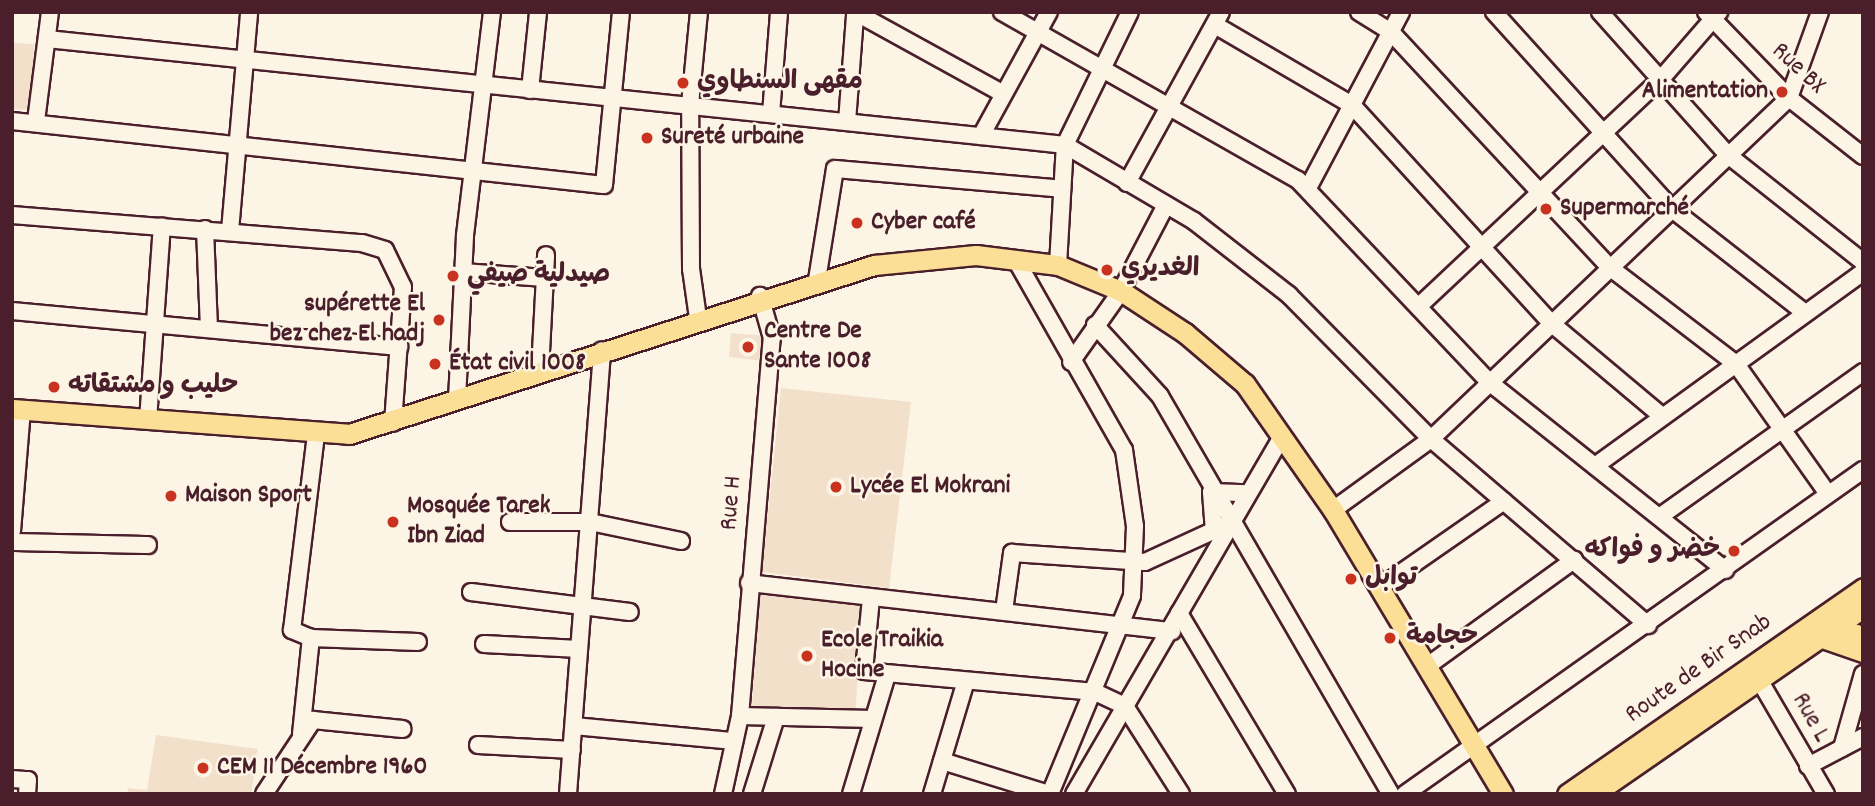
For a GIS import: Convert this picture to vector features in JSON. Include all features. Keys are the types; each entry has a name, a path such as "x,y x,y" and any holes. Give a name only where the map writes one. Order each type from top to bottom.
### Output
{"main road":[{"path":"17,409 316,435 393,423 760,296 874,265 976,255 1058,265 1121,290 1245,384 1333,510 1503,794"},
{"name":"Route de Bir Snab","path":"1567,794 1817,629 1863,588"},
{"name":"Route de Bir Snab","path":"1817,629 1863,608"},
{"path":"1817,629 1863,636"},
{"path":"1817,629 1863,652"},
{"name":"Route de Bir Snab","path":"1594,794 1755,672"}],"street":[{"path":"36,121 50,12"},
{"path":"230,231 248,12"},
{"path":"457,400 463,272 492,12"},
{"path":"530,90 538,12"},
{"path":"12,121 36,121 237,143 604,186 621,12"},
{"path":"698,318 691,269 690,105 699,12"},
{"path":"771,114 779,12"},
{"path":"1002,12 1171,104 1308,188 1489,382 1662,515 1725,570"},
{"path":"981,136 1000,92 1049,12"},
{"path":"1058,265 1065,145 1130,12"},
{"path":"1359,12 1390,32 1541,190 1608,265 1736,364 1828,494"},
{"path":"1308,188 1401,12"},
{"path":"1494,12 1601,135 1672,209 1805,313"},
{"path":"1600,12 1728,155 1863,262"},
{"path":"1333,510 1432,439 1608,265 1672,209 1789,98 1820,12"},
{"path":"847,122 855,14 1000,92"},
{"path":"1419,306 1661,79 1713,16"},
{"name":"Rue BX","path":"1713,16 1789,98 1863,156"},
{"path":"1127,183 1218,19 1352,105 1551,323 1662,416"},
{"path":"47,39 1065,145 1166,205 1289,295 1432,439 1648,625"},
{"path":"817,281 835,169 1062,189"},
{"path":"1071,362 1121,290 1166,205"},
{"path":"12,215 230,231 384,250 403,279 393,423"},
{"path":"148,420 162,228"},
{"path":"205,229 209,330"},
{"path":"540,371 546,255"},
{"path":"942,761 1050,794 1122,624 1134,563 1124,450 1071,362 1016,260"},
{"path":"463,272 545,278"},
{"path":"1595,466 1863,272"},
{"name":"Rue H","path":"723,794 740,716 749,583 772,338 760,296"},
{"path":"12,311 399,346"},
{"path":"1095,325 1160,396 1211,492 1391,794"},
{"path":"568,794 602,350"},
{"path":"1662,515 1863,372"},
{"path":"12,530 17,409"},
{"path":"316,435 292,630 311,638 418,642"},
{"path":"1074,794 1172,631 1179,613 1247,493 1282,437"},
{"path":"1405,794 1473,744 1648,625 1863,470"},
{"path":"1211,492 1247,493"},
{"path":"1211,492 1214,531"},
{"path":"1379,588 1504,501"},
{"path":"510,522 590,522 681,541"},
{"path":"1004,611 1012,553 1134,563 1230,523"},
{"path":"12,542 148,545"},
{"path":"1426,667 1574,560"},
{"path":"749,583 1172,631"},
{"path":"471,592 630,612"},
{"path":"871,598 864,671 965,684 1095,692 1125,706 1181,794"},
{"path":"1179,613 1287,794"},
{"path":"300,734 311,638"},
{"path":"484,644 579,649"},
{"name":"Rue L","path":"1755,672 1826,794"},
{"path":"1842,748 1857,722 1863,674"},
{"path":"851,794 887,675"},
{"path":"932,794 965,684"},
{"path":"740,716 873,719"},
{"path":"752,794 776,717"},
{"path":"264,794 300,734 313,720 403,729"},
{"path":"573,726 734,741"},
{"path":"1808,766 1863,737"},
{"path":"478,745 572,750"},
{"path":"12,779 28,780 27,794"}],"shaded area":[{"path":"12,43 34,44 30,110 12,109"},
{"name":"Centre De Sante 1008","path":"731,333 767,336 765,361 729,357"},
{"name":"Lycée El Mokrani","path":"781,388 911,402 889,588 762,572"},
{"name":"Ecole Traikia Hocine","path":"760,594 863,606 855,716 752,706"},
{"name":"CEM 11 Décembre 1960","path":"156,735 258,749 251,794 127,794 128,788 147,790"}],"place":[{"name":"مقهى السنطاوي","path":"683,83"},
{"name":"Alimentation","path":"1782,92"},
{"name":"Sureté urbaine","path":"647,138"},
{"name":"Supermarché","path":"1546,209"},
{"name":"Cyber café","path":"857,223"},
{"name":"الغديري","path":"1107,270"},
{"name":"صيدلية صيفي","path":"453,276"},
{"name":"supérette El bez chez El hadj","path":"439,320"},
{"name":"Centre De Sante 1008","path":"748,347"},
{"name":"État civil 1008","path":"435,364"},
{"name":"حليب و مشتقاته","path":"54,387"},
{"name":"Lycée El Mokrani","path":"836,487"},
{"name":"Maison Sport","path":"171,496"},
{"name":"Mosquée Tarek Ibn Ziad","path":"393,522"},
{"name":"خضر و فواكه","path":"1734,551"},
{"name":"توابل","path":"1351,579"},
{"name":"حجامة","path":"1390,638"},
{"name":"Ecole Traikia Hocine","path":"807,656"},
{"name":"CEM 11 Décembre 1960","path":"203,768"}]}
